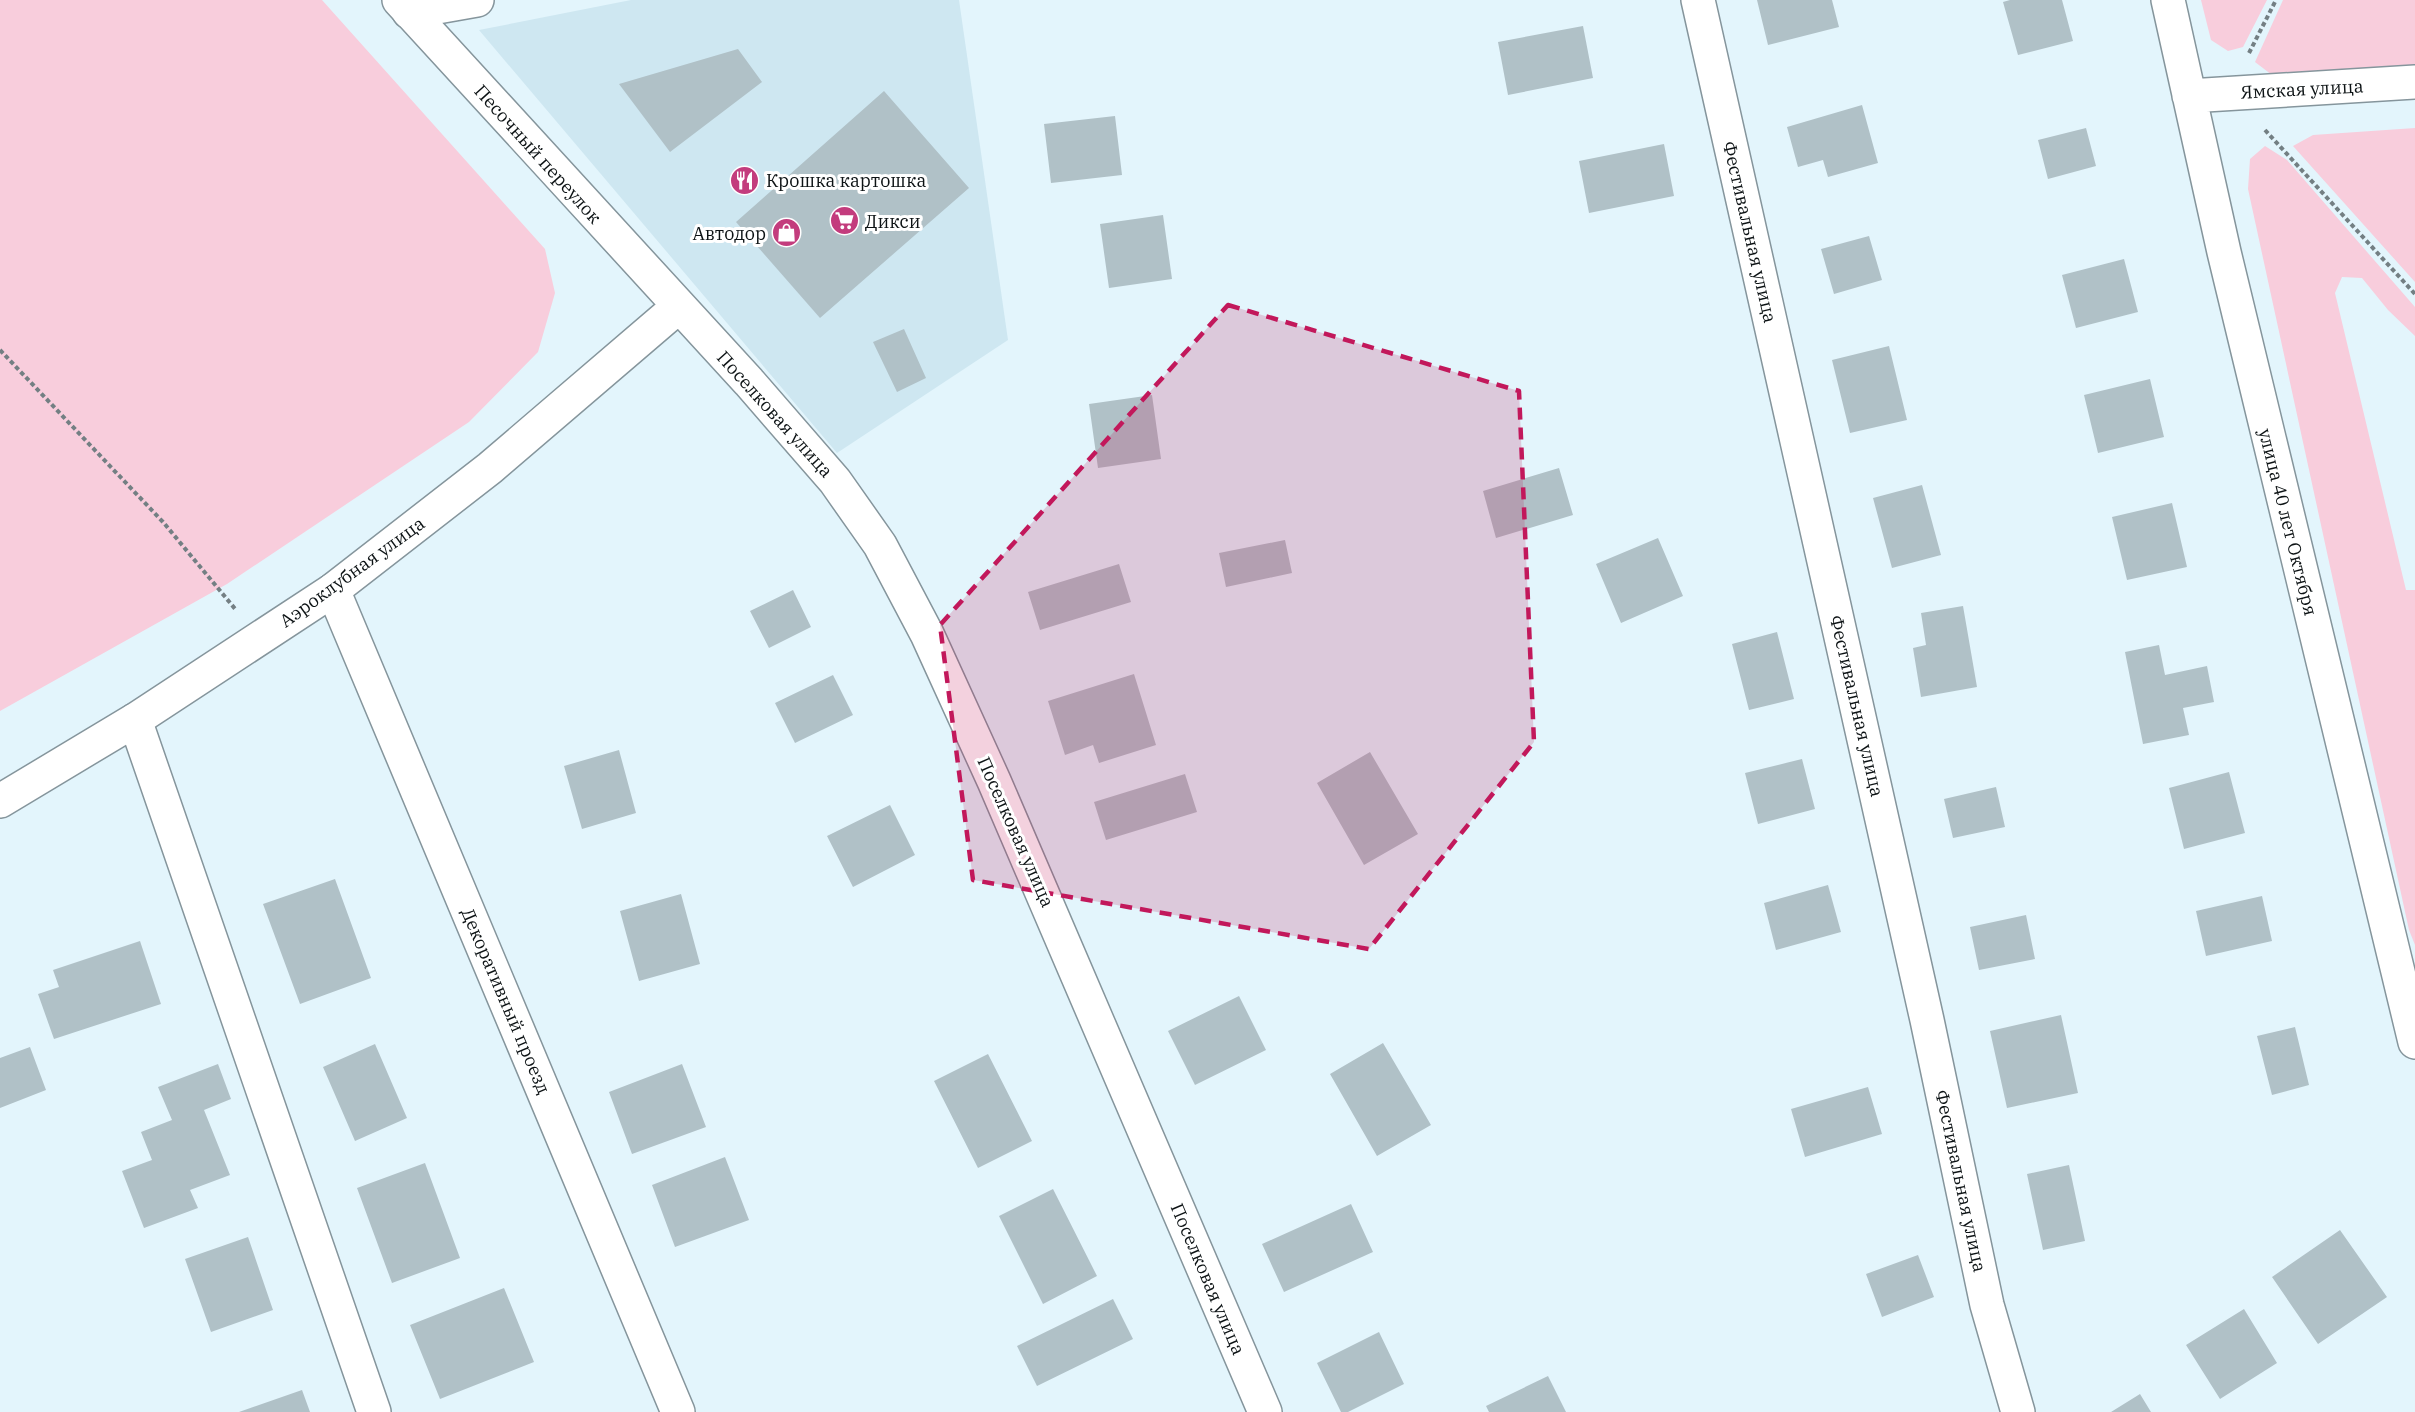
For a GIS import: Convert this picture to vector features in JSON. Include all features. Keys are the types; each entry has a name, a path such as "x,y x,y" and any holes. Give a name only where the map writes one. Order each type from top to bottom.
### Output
{"street":[{"path":"404,6 477,0"},
{"name":"Фестивальная улица","path":"1698,0 1927,1020 1988,1305 2018,1412"},
{"name":"улица 40 лет Октября","path":"2168,0 2226,263 2415,1042"},
{"name":"Песочный переулок","path":"404,6 678,307"},
{"name":"Ямская улица","path":"2189,96 2415,82"},
{"name":"Аэроклубная улица","path":"0,801 135,720 333,590 490,468 678,307"},
{"name":"Поселковая улица","path":"678,307 749,382 835,481 880,545 927,634 994,781 1265,1412"},
{"name":"Декоративный проезд","path":"333,590 678,1412"},
{"path":"135,720 374,1412"}],"path":[{"path":"2276,0 2228,93 2283,147 2415,294"},
{"path":"0,350 163,522 259,638"}],"highlighted area":[{"path":"1228,305 1519,391 1534,742 1369,949 973,880 940,625"}],"shaded area":[{"path":"0,0 322,0 545,249 555,293 538,352 469,422 227,584 0,711"},
{"path":"631,0 959,0 1008,340 837,453 479,30"},
{"path":"2201,0 2267,0 2243,47 2228,51 2211,40"},
{"path":"2283,0 2415,0 2415,71 2272,75 2255,62"},
{"path":"2415,128 2415,282 2293,146 2313,135"},
{"path":"2265,146 2287,160 2415,307 2415,336 2388,310 2362,278 2342,277 2335,293 2406,590 2415,590 2415,945 2409,930 2248,189 2250,159"}],"building":[{"path":"1757,0 1832,0 1839,27 1768,45"},
{"path":"2062,0 2073,41 2018,55 2003,2"},
{"path":"1583,26 1593,78 1508,95 1498,42"},
{"path":"738,49 762,82 670,152 619,84"},
{"path":"884,91 969,188 820,318 736,222"},
{"path":"1862,105 1878,163 1828,177 1823,160 1798,167 1787,127"},
{"path":"1115,116 1122,175 1051,183 1044,124"},
{"path":"2086,128 2096,166 2048,179 2038,140"},
{"path":"1664,144 1674,196 1589,213 1579,161"},
{"path":"1163,215 1172,279 1109,288 1100,224"},
{"path":"1869,236 1882,280 1834,294 1821,249"},
{"path":"2124,259 2138,312 2076,328 2062,275"},
{"path":"904,329 926,378 897,392 873,342"},
{"path":"1889,346 1907,420 1850,433 1832,360"},
{"path":"2150,379 2164,437 2098,453 2084,395"},
{"path":"1152,395 1161,459 1098,468 1089,404"},
{"path":"1559,468 1573,515 1496,538 1483,491"},
{"path":"1922,485 1941,555 1892,568 1873,498"},
{"path":"2172,503 2187,567 2127,580 2112,517"},
{"path":"1658,538 1683,596 1621,623 1596,564"},
{"path":"1285,540 1292,573 1226,587 1219,553"},
{"path":"1119,564 1131,602 1040,630 1028,592"},
{"path":"793,590 811,627 769,648 750,611"},
{"path":"1963,606 1977,687 1921,697 1913,648 1926,645 1921,613"},
{"path":"1777,632 1794,699 1749,710 1732,644"},
{"path":"2159,645 2165,675 2207,666 2214,702 2183,708 2189,735 2143,744 2125,652"},
{"path":"1134,674 1156,745 1099,763 1093,745 1065,755 1048,701"},
{"path":"833,675 853,715 795,743 775,703"},
{"path":"619,750 636,813 582,829 564,766"},
{"path":"1370,752 1418,834 1364,865 1317,783"},
{"path":"1802,759 1815,809 1758,824 1745,773"},
{"path":"2229,772 2245,833 2184,849 2169,788"},
{"path":"1185,774 1197,812 1106,840 1094,802"},
{"path":"1996,787 2005,827 1953,838 1944,799"},
{"path":"890,805 915,855 853,887 827,836"},
{"path":"335,879 371,978 300,1004 263,904"},
{"path":"1828,885 1841,932 1776,950 1764,903"},
{"path":"681,894 700,964 639,981 620,911"},
{"path":"2262,896 2272,941 2206,956 2196,911"},
{"path":"2026,915 2035,959 1979,970 1970,927"},
{"path":"140,941 161,1004 54,1039 38,994 59,987 53,970"},
{"path":"1239,996 1266,1050 1195,1085 1168,1031"},
{"path":"2061,1015 2078,1093 2007,1108 1990,1031"},
{"path":"2295,1027 2309,1085 2272,1095 2257,1036"},
{"path":"1383,1043 1431,1125 1377,1156 1330,1074"},
{"path":"375,1044 407,1118 355,1141 323,1067"},
{"path":"30,1047 46,1090 0,1108 0,1058"},
{"path":"988,1054 1032,1141 978,1168 934,1081"},
{"path":"218,1064 231,1099 204,1110 230,1175 190,1190 198,1208 144,1228 122,1171 152,1160 141,1132 172,1120 158,1087"},
{"path":"682,1064 706,1127 632,1154 609,1092"},
{"path":"1868,1087 1882,1134 1805,1157 1791,1109"},
{"path":"725,1157 749,1220 675,1247 652,1185"},
{"path":"425,1163 460,1258 392,1283 357,1188"},
{"path":"2069,1165 2085,1241 2043,1250 2027,1174"},
{"path":"1053,1189 1097,1276 1043,1304 999,1216"},
{"path":"1351,1204 1373,1252 1284,1292 1262,1244"},
{"path":"2340,1230 2387,1297 2318,1344 2272,1277"},
{"path":"248,1237 273,1310 211,1332 185,1259"},
{"path":"1918,1255 1934,1297 1882,1317 1866,1274"},
{"path":"504,1288 534,1362 440,1399 410,1325"},
{"path":"1113,1299 1133,1339 1037,1386 1017,1346"},
{"path":"2244,1309 2277,1363 2220,1399 2186,1345"},
{"path":"1379,1332 1404,1384 1348,1412 1341,1412 1317,1363"},
{"path":"1548,1376 1566,1412 1489,1412 1486,1406"},
{"path":"302,1390 310,1412 239,1412"},
{"path":"2140,1394 2151,1412 2111,1412"}],"place":[{"name":"Крошка картошка","path":"745,180"},
{"name":"Дикси","path":"844,221"},
{"name":"Автодор","path":"787,233"}]}
